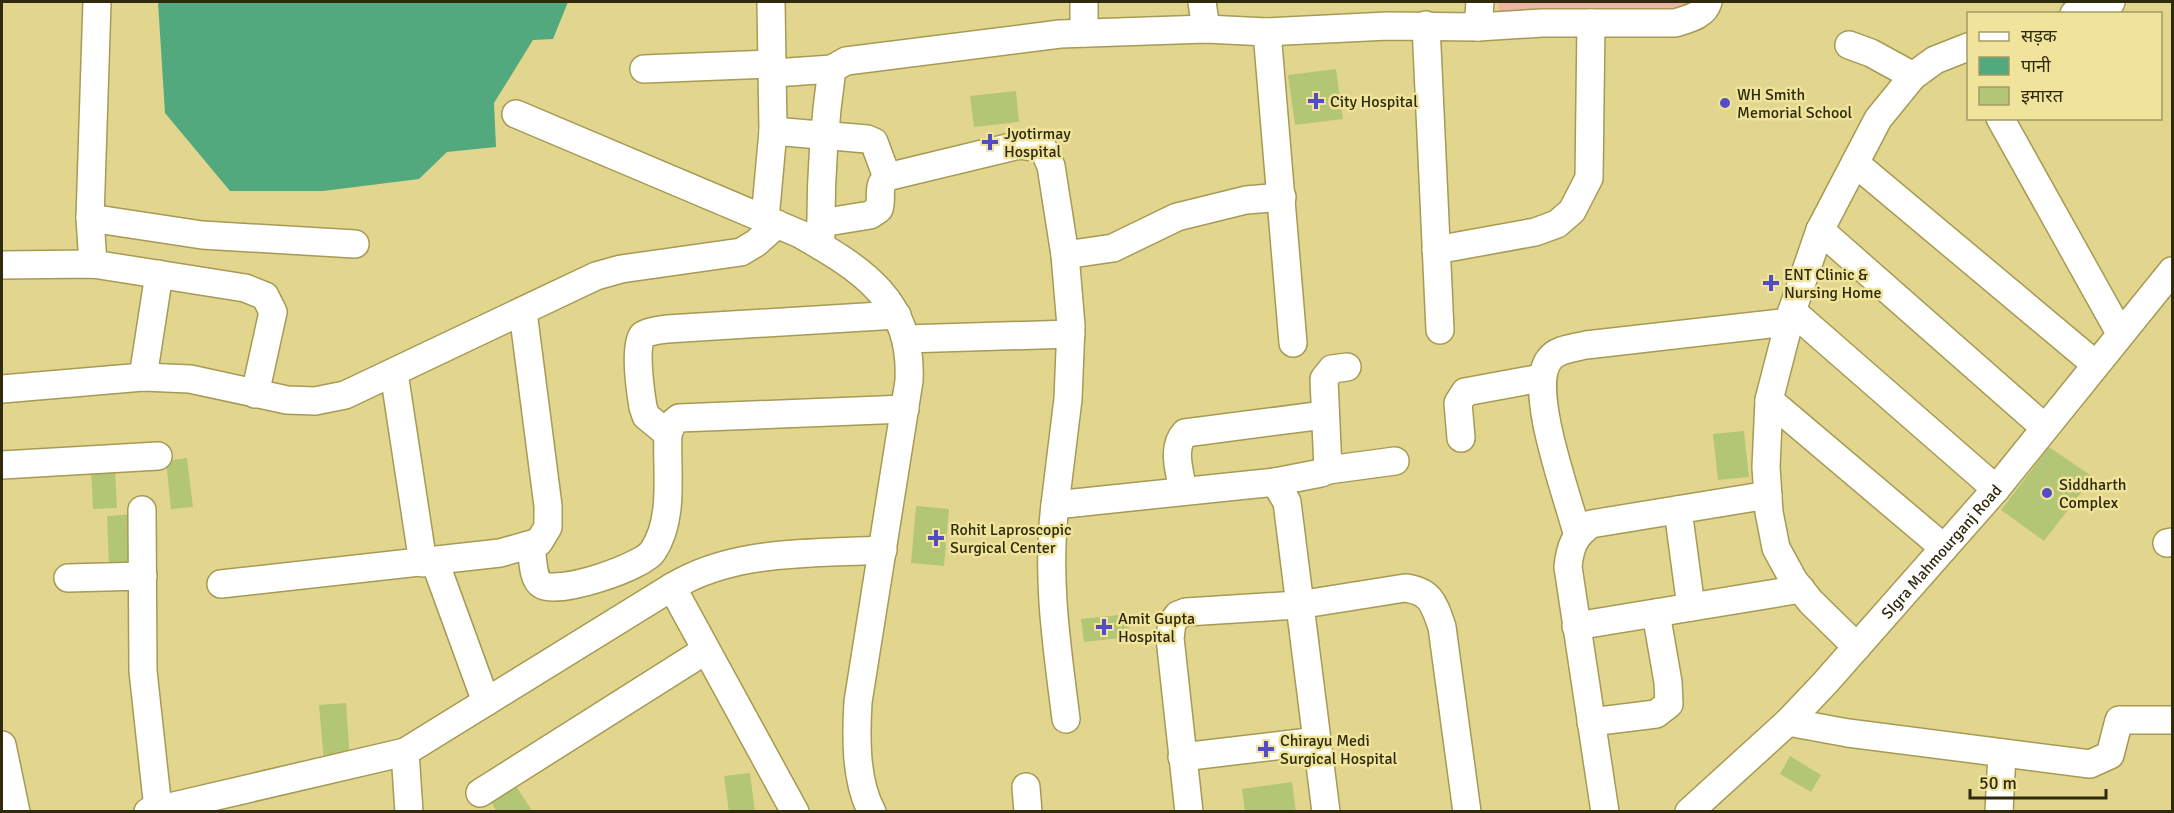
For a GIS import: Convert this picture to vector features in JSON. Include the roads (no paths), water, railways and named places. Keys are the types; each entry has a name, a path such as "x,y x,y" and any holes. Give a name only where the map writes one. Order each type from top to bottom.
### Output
{"street":[{"path":"93,264 90,218 97,2"},
{"path":"2,389 143,377 190,379 255,394 315,401 345,395 596,276 621,269 741,252 756,243 771,222 773,68 771,2"},
{"path":"1084,2 1084,33"},
{"path":"1202,2 1206,29"},
{"path":"644,69 832,69 860,58 1084,33 1206,29 1267,32 1426,25 1479,14 1542,23 1675,23 1694,17 1706,7 1708,2"},
{"path":"1708,2 1710,33"},
{"path":"2080,12 2111,2"},
{"path":"1436,250 1535,232 1557,224 1572,211 1589,178 1591,23"},
{"path":"1426,25 1440,330"},
{"path":"1267,32 1293,343"},
{"path":"1849,45 1871,53 1913,76"},
{"path":"1857,647 1801,589 1776,548 1768,495 1769,400 1790,316 1820,230 1878,119 1913,76 1935,60 1966,53"},
{"path":"821,234 824,135 832,69"},
{"path":"516,114 771,222 821,234 868,279 902,327 910,354 905,409 858,702 857,756 862,808"},
{"path":"2001,120 2120,333"},
{"path":"773,131 874,142 887,177"},
{"path":"821,234 870,215 879,209 882,200 879,191 881,182 887,177 1019,145 1037,145 1046,153 1052,166 1065,255 1071,334 1068,399 1050,541 1051,596 1066,719"},
{"path":"1855,164 2096,364"},
{"path":"1065,255 1113,248 1177,217 1246,200 1282,196"},
{"path":"90,218 202,235 356,244"},
{"path":"1820,230 2045,428"},
{"path":"2,265 93,264 245,288 265,296 273,312 255,394"},
{"name":"SIgra Mahmourganj Road","path":"1689,812 1788,722 1857,647 1996,489 2172,271"},
{"path":"143,377 159,274"},
{"path":"221,584 429,563 531,546 545,535 548,519 523,312"},
{"path":"1577,533 1543,409 1541,378 1549,358 1568,350 1790,316 1996,489"},
{"path":"668,434 646,416 643,407 638,351 639,341 643,335 667,329 902,327 1071,334"},
{"path":"1328,470 1324,379 1332,369 1347,367"},
{"path":"394,373 429,563 486,702"},
{"path":"1461,438 1458,404 1465,392 1541,378"},
{"path":"1769,400 1944,548"},
{"path":"531,546 537,580 551,587 599,577 645,560 659,540 664,525 668,434 672,424 679,418 905,409"},
{"path":"1183,491 1177,452 1178,441 1185,433 1324,415"},
{"path":"2,465 158,456"},
{"path":"1055,505 1275,482 1321,474 1328,470 1395,461"},
{"path":"1275,482 1287,502 1298,605 1326,812"},
{"path":"1605,812 1568,567 1569,549 1577,533 1591,524 1768,495"},
{"path":"142,510 143,670 153,810 405,752 672,587 711,566 737,561 883,550"},
{"path":"1678,510 1691,607"},
{"path":"68,578 143,576"},
{"path":"672,587 795,812"},
{"path":"1189,812 1171,652 1172,623 1178,615 1298,605 1405,588 1419,590 1430,598 1442,627 1467,812"},
{"path":"1576,626 1801,589"},
{"path":"1591,722 1656,714 1669,704 1668,682 1656,613"},
{"path":"480,794 706,650"},
{"path":"1788,722 2002,754 2090,764 2110,755 2119,720 2172,720"},
{"path":"1182,757 1317,741"},
{"path":"2,746 16,812"},
{"path":"405,752 409,812"},
{"path":"1999,812 2002,754"}],"water":[{"path":"158,2 568,2 553,39 533,40 494,103 496,147 447,152 419,179 323,191 230,191 165,113"}],"place":[{"name":"City Hospital","path":"1316,101"},
{"name":"WH Smith Memorial School","path":"1725,103"},
{"name":"Jyotirmay Hospital","path":"990,142"},
{"name":"ENT Clinic & Nursing Home","path":"1771,283"},
{"name":"Siddharth Complex","path":"2047,493"},
{"name":"Rohit Laproscopic Surgical Center","path":"936,538"},
{"name":"Amit Gupta Hospital","path":"1104,627"},
{"name":"Chirayu Medi Surgical Hospital","path":"1266,749"}]}
